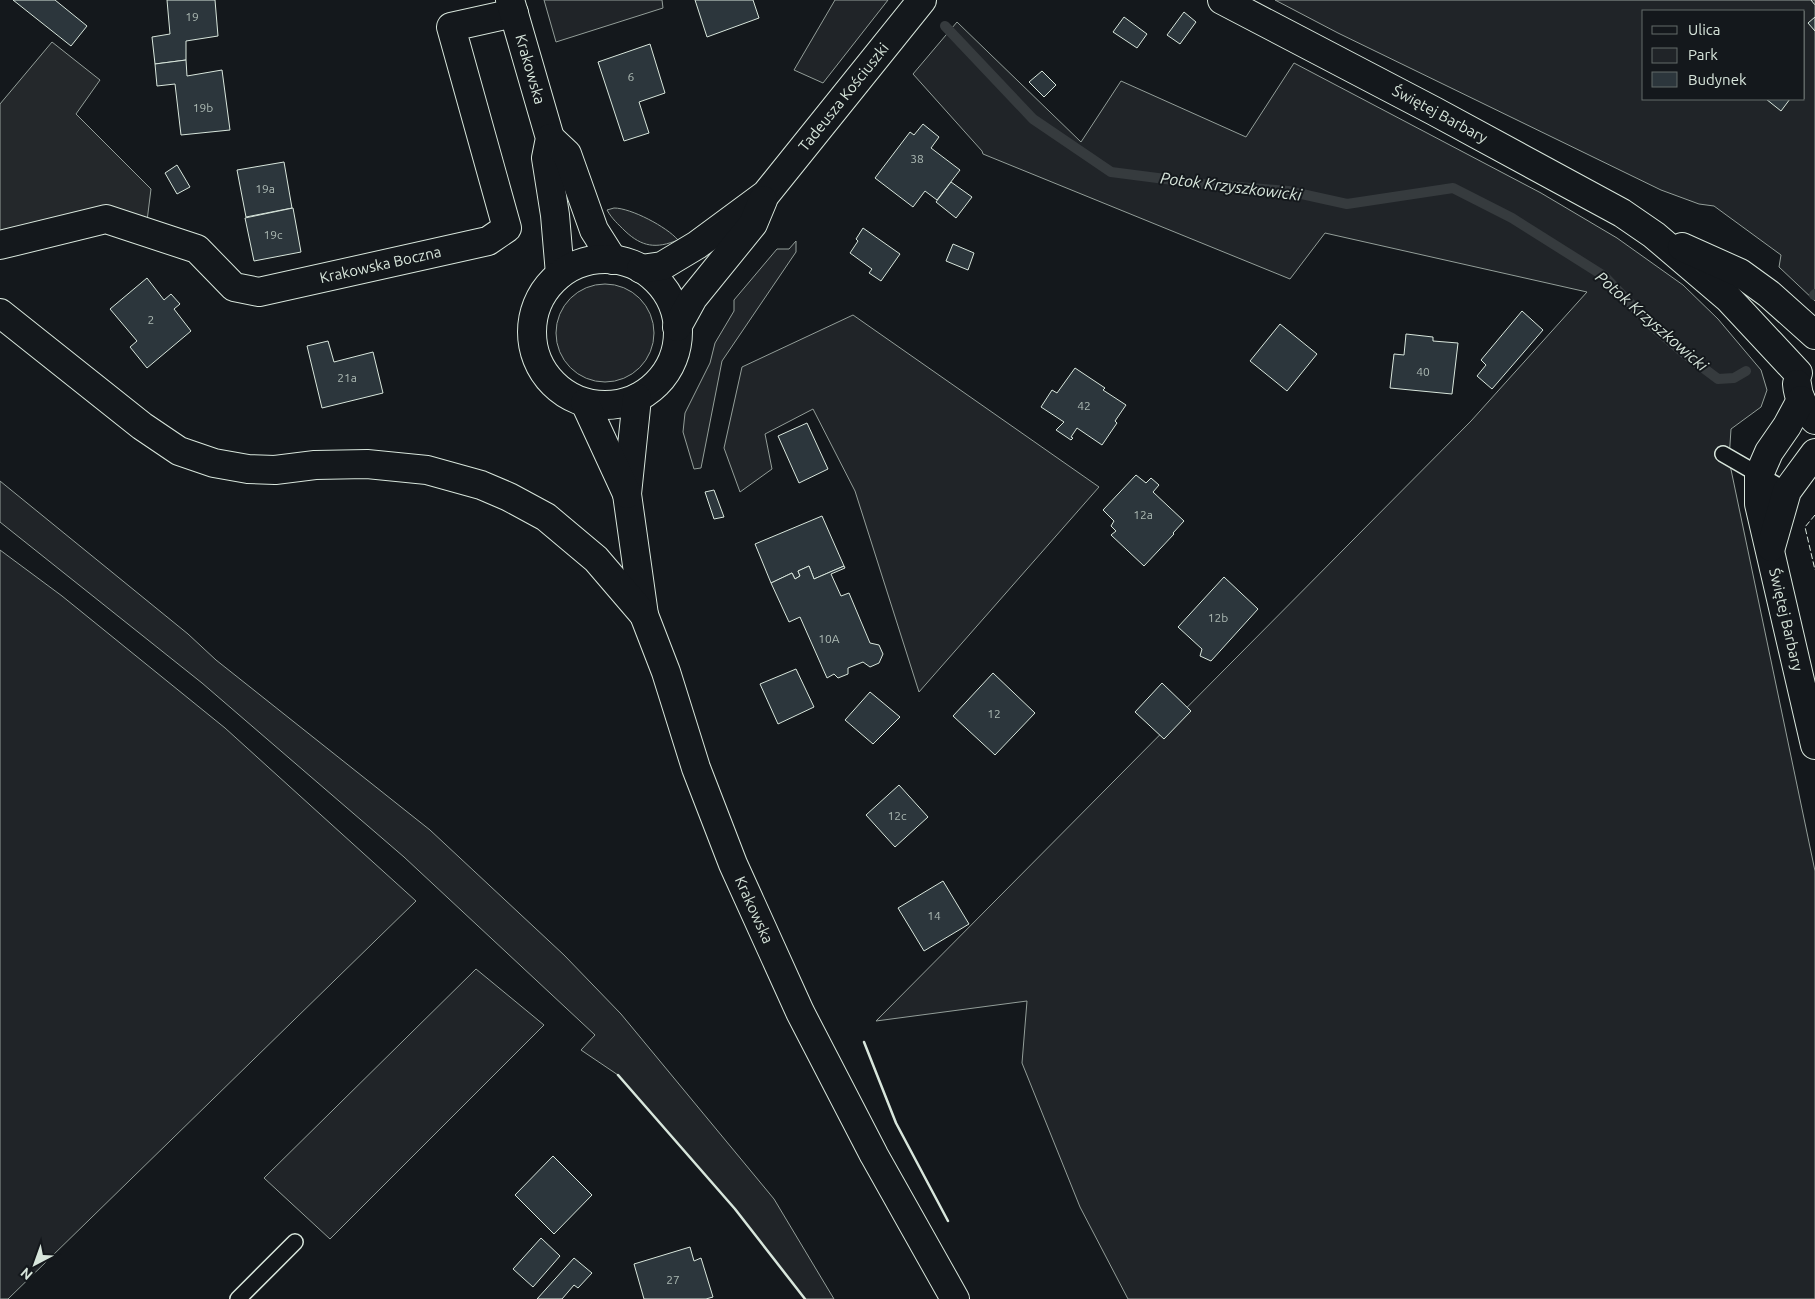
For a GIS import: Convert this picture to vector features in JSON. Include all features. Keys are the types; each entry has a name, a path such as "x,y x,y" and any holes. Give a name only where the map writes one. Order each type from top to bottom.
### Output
{"street":[{"name":"Tadeusza Kościuszki","path":"641,269 662,266 697,245 766,194 922,0"},
{"name":"Świętej Barbary","path":"1222,0 1434,111 1622,213 1654,235 1728,298 1798,373"},
{"name":"Krakowska","path":"512,6 550,138 546,158 555,215 560,274"},
{"name":"Krakowska Boczna","path":"0,245 106,219 197,249 234,288 259,292 488,241 507,228 450,26 512,6"},
{"name":"Krakowska","path":"550,138 567,154 594,230 614,260"},
{"name":"Tadeusza Kościuszki","path":"677,327 693,298 753,224 766,194"},
{"name":"Świętej Barbary","path":"1654,235 1740,273 1769,294 1815,335"},
{"path":"614,260 628,263 641,269 662,288 675,313 677,341 674,355 668,368 654,386 637,398 623,403 610,405 585,403 568,395 547,376 534,351 532,337 536,309 550,284 560,274 585,262 614,260"},
{"path":"0,313 142,426 179,451 214,463 248,470 275,470 315,465 367,464 427,470 481,484 509,496 546,517 577,541 610,574 644,615"},
{"path":"1808,410 1797,390 1798,373 1806,352 1815,343"},
{"name":"Krakowska","path":"637,398 627,494 644,615 666,672 696,768 730,856 792,994 874,1155 955,1299"},
{"name":"Krakowska","path":"585,403 627,494"},
{"name":"Świętej Barbary","path":"1808,410 1787,426 1769,452 1759,475 1760,504 1815,745"},
{"name":"Świętej Barbary","path":"1770,551 1788,491 1815,453"}],"lane":[{"path":"1723,454 1788,491"},
{"path":"238,1299 295,1242"}],"green space":[{"path":"544,0 662,0 663,8 556,42"},
{"path":"835,0 888,0 823,83 794,70"},
{"path":"1275,0 1815,0 1815,301 1779,267 1781,255 1714,206 1699,204 1661,190 1338,33"},
{"path":"957,22 1081,142 1121,81 1246,137 1294,63 1541,193 1617,238 1683,285 1718,319 1761,370 1767,390 1761,407 1731,429 1729,460 1815,871 1815,1299 1128,1299 1080,1207 1022,1063 1027,1001 876,1021 1471,421 1587,292 1325,233 1290,279 983,154 913,74"},
{"path":"614,208 630,211 648,219 678,240 663,245 650,245 637,240 618,224 607,210"},
{"path":"796,241 796,252 722,361 701,468 694,469 683,432 685,413 710,363 715,343 734,311 734,300 777,249 789,249"},
{"path":"605,284 624,287 640,298 651,314 654,333 651,352 640,368 624,379 605,382 586,379 570,368 559,352 556,333 559,314 570,298 586,287"},
{"path":"853,315 1099,487 919,692 855,491 813,409 765,434 772,469 740,492 724,448 742,367"},
{"path":"0,481 188,634 216,660 430,830 564,955 621,1014 774,1199 834,1299 805,1299 735,1209 618,1075 581,1050 595,1035 404,857 202,683 0,522"},
{"path":"0,550 62,596 225,728 416,901 8,1299 0,1299"},
{"path":"476,969 544,1025 330,1239 264,1178"}],"shaded area":[{"path":"52,42 100,80 76,114 151,189 147,221 0,232 0,104"}],"building":[{"path":"13,0 55,0 87,26 71,46"},
{"path":"167,0 215,0 218,36 186,41 186,60 155,64 152,37 170,34"},
{"path":"695,0 753,0 759,18 707,37"},
{"path":"1184,12 1196,22 1180,44 1167,35"},
{"path":"1124,17 1147,34 1137,48 1113,32"},
{"path":"1815,17 1815,31 1808,23"},
{"path":"650,44 665,93 639,102 649,133 624,141 598,62"},
{"path":"186,60 187,76 222,70 230,130 181,135 175,84 157,86 155,64"},
{"path":"1042,71 1056,85 1044,97 1029,82"},
{"path":"1767,100 1789,100 1781,111"},
{"path":"923,124 939,137 931,148 960,170 937,200 925,191 913,207 875,178 910,132 914,135"},
{"path":"284,162 292,208 246,217 237,170"},
{"path":"177,165 190,187 177,194 165,173"},
{"path":"951,182 972,197 956,218 936,202"},
{"path":"293,208 301,252 254,261 245,218"},
{"path":"863,228 900,254 881,281 869,273 872,269 850,253 858,241 856,239"},
{"path":"953,244 974,253 968,270 946,261"},
{"path":"147,278 164,300 171,294 180,304 174,309 191,331 147,368 130,347 137,341 110,309"},
{"path":"1522,311 1543,330 1492,389 1477,376 1486,365 1481,360"},
{"path":"1280,324 1317,354 1287,391 1250,361"},
{"path":"1406,334 1433,337 1433,341 1458,343 1452,394 1390,388 1394,354 1404,355"},
{"path":"328,341 334,362 373,352 383,393 322,408 307,346"},
{"path":"1075,368 1126,405 1115,421 1117,423 1102,445 1077,428 1071,440 1056,430 1064,422 1041,407 1052,390 1057,393"},
{"path":"807,423 828,469 799,483 778,436"},
{"path":"1136,475 1146,483 1151,478 1159,485 1153,492 1184,521 1144,566 1111,535 1116,531 1111,526 1114,521 1103,510"},
{"path":"714,490 724,517 714,519 705,492"},
{"path":"822,516 844,566 814,579 809,566 798,571 800,576 795,579 792,573 771,583 755,544"},
{"path":"809,566 814,579 844,566 845,568 831,574 841,596 849,593 870,643 879,645 883,654 879,663 870,667 863,662 848,668 848,674 838,678 834,674 827,678 800,617 789,622 771,583 792,573 795,579 800,576 798,571"},
{"path":"1224,577 1258,609 1211,661 1200,656 1202,649 1178,627"},
{"path":"796,669 814,707 778,724 760,684"},
{"path":"993,673 1035,713 995,755 953,716"},
{"path":"1162,683 1191,711 1164,739 1135,712"},
{"path":"870,692 900,717 873,744 845,720"},
{"path":"899,785 928,817 895,847 866,815"},
{"path":"943,881 969,924 924,951 898,908"},
{"path":"553,1156 592,1195 554,1234 515,1195"},
{"path":"541,1238 560,1256 533,1287 513,1269"},
{"path":"690,1247 694,1261 701,1258 713,1297 706,1299 644,1299 634,1264"},
{"path":"574,1258 592,1273 578,1288 574,1285 562,1299 537,1299"}],"waterway":[{"name":"Potok Krzyszkowicki","path":"945,26 1033,119 1111,172 1204,184 1288,191 1347,204 1453,188 1512,218 1604,276 1651,325 1718,379 1734,378 1746,371"}],"fence":[{"path":"1811,0 1815,5"},
{"path":"1815,515 1805,527 1815,570"}],"wall":[{"path":"864,1042 896,1123 948,1221"},
{"path":"618,1075 735,1209 805,1299"}]}
